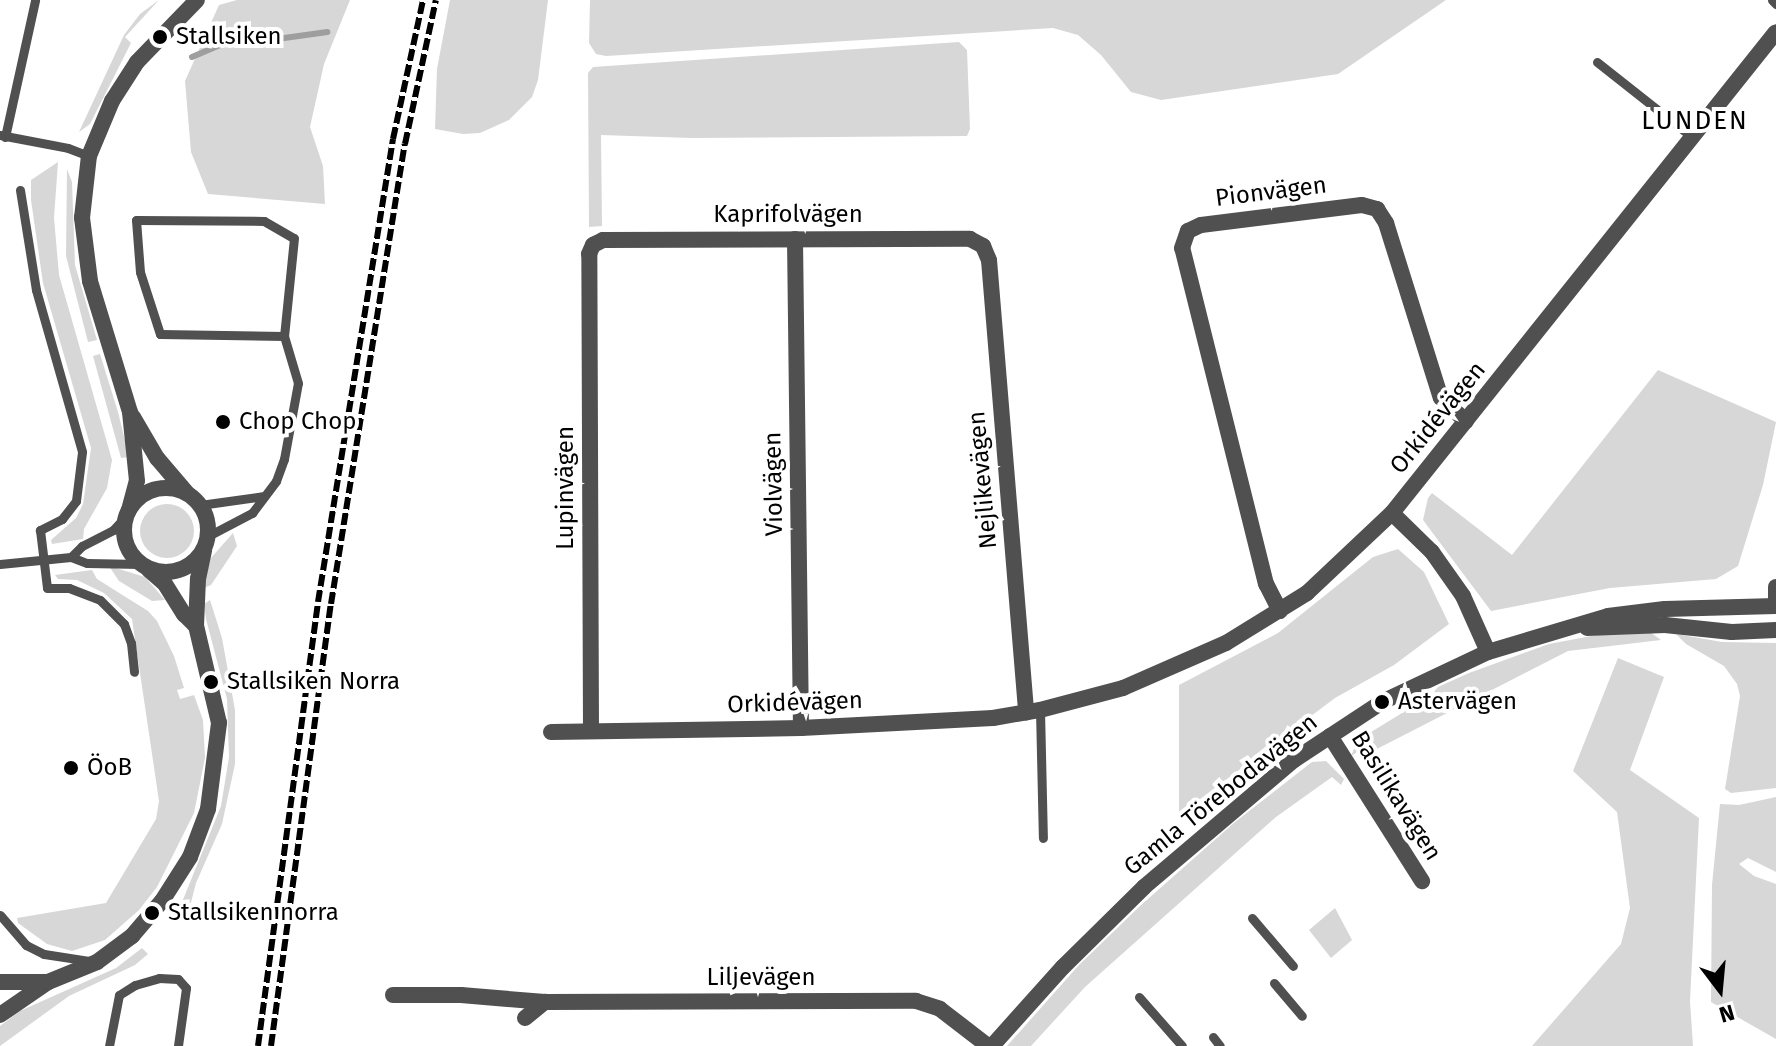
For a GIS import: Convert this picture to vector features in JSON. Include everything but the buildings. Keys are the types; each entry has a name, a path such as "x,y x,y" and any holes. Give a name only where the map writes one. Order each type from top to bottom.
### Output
{"street":[{"path":"196,626 184,614 165,584 143,566 125,542 128,513 137,481 130,412 90,281 82,218 89,156 112,101 137,62 197,0"},
{"name":"Orkidévägen","path":"551,732 801,728 956,721 1033,711 1123,688 1226,643 1280,611 1353,553 1392,513 1776,32"},
{"name":"Pionvägen","path":"1280,611 1266,584 1182,248 1188,231 1201,225 1362,205 1377,209 1386,223 1441,398 1466,421"},
{"name":"Violvägen","path":"795,239 801,728"},
{"name":"Kaprifolvägen","path":"593,245 603,240 970,239 983,246"},
{"name":"Lupinvägen","path":"591,731 589,254 593,245"},
{"name":"Nejlikevägen","path":"983,246 989,260 1033,711"},
{"path":"0,1015 48,982 97,962 132,936 162,901 190,857 208,809 219,723 196,626 198,579 208,525 200,505 157,458 130,412"},
{"path":"128,513 148,492 174,489 187,493"},
{"path":"1392,513 1432,552 1455,585 1488,652"},
{"path":"143,566 159,572 185,568 206,543"},
{"path":"1776,587 1776,604"},
{"name":"Gamla Törebodavägen","path":"990,1046 1063,967 1144,887 1230,812 1330,736 1410,687 1488,652 1608,616 1665,609 1776,604"},
{"name":"Gamla Törebodavägen","path":"1569,628 1665,625 1732,632 1776,630"},
{"name":"Basilikavägen","path":"1330,736 1422,881"},
{"path":"0,982 48,982"},
{"name":"Liljevägen","path":"393,995 475,995 545,1002 916,1001 940,1009 990,1046"},
{"path":"525,1018 545,1002"}],"lane":[{"path":"35,0 3,136 68,148 89,156"},
{"path":"1597,62 1692,137"},
{"path":"20,190 36,290 82,452 76,501 62,519 40,530 47,588 69,588 100,600 124,624 131,643 134,672"},
{"path":"206,543 252,513 276,481 284,459 298,383 284,336 294,238 264,221 136,220 140,272 160,334 284,336"},
{"path":"200,505 264,496"},
{"path":"71,557 82,546 113,530 128,513"},
{"path":"0,564 71,557 87,563 143,566"},
{"path":"1033,711 1043,838"},
{"path":"0,915 26,945 44,954 97,962"},
{"path":"1252,918 1293,966"},
{"path":"109,1046 119,995 135,985 159,978 178,979 186,988 178,1046"},
{"path":"1274,983 1302,1016"},
{"path":"1139,997 1182,1046"},
{"path":"1213,1037 1220,1046"}],"shaded area":[{"path":"159,0 125,37 131,43 90,124 79,132 124,35 140,14"},
{"path":"237,0 350,0 324,64 310,127 323,166 325,204 208,194 191,152 185,81 219,5"},
{"path":"450,0 548,0 538,80 532,97 509,120 480,133 463,134 435,129 437,69"},
{"path":"590,0 1446,0 1338,74 1161,100 1131,92 1101,55 1078,35 1053,28 606,56 596,54 589,43"},
{"path":"959,42 967,50 970,129 967,136 692,138 601,135 602,226 589,227 588,73 593,67"},
{"path":"58,162 54,218 59,275 112,460 107,488 84,529 83,539 52,544 51,540 76,518 83,504 91,448 43,283 31,200 31,180"},
{"path":"67,169 72,182 75,265 97,340 88,342 66,256"},
{"path":"100,354 129,457 121,458 93,356"},
{"path":"1658,370 1776,422 1763,485 1738,566 1716,579 1610,588 1491,611 1423,520 1428,498 1432,493 1512,555"},
{"path":"167,504 186,512 194,531 186,550 167,558 148,550 140,531 148,512"},
{"path":"233,533 237,546 211,585 202,589 210,559"},
{"path":"1398,549 1424,572 1449,624 1394,665 1335,698 1179,815 1179,685 1278,633 1373,557"},
{"path":"109,566 145,577 165,600 152,601 119,581"},
{"path":"92,570 97,579 148,611 157,621 174,656 184,688 177,690 180,699 194,695 203,720 205,758 194,813 157,887 139,910 105,940 72,951 47,944 18,923 17,918 106,903 156,819 159,801 132,619 104,593 77,580 58,579 55,575"},
{"path":"210,600 222,638 235,710 235,764 222,824 196,883 188,914 180,907 221,806 229,757 227,699 204,604"},
{"path":"1650,632 1661,640 1568,651 1371,752 1367,746 1351,756 1358,740 1420,702 1424,706 1432,702 1430,697 1438,687 1469,673 1549,644 1607,633"},
{"path":"1676,634 1722,642 1776,643 1776,788 1731,793 1725,789 1740,696 1737,684 1724,666 1686,644"},
{"path":"1618,658 1664,677 1630,770 1699,818 1690,1001 1693,1046 1532,1046 1621,944 1630,908 1617,812 1573,771"},
{"path":"1326,761 1344,779 1341,785 1332,777 1276,817 1085,987 1031,1046 1007,1046 1079,965 1140,906 1235,822 1312,762"},
{"path":"1776,797 1776,872 1748,858 1739,864 1754,876 1776,884 1776,1039 1711,1002 1712,885 1720,804 1739,805"},
{"path":"1335,908 1352,940 1331,958 1309,930"},
{"path":"142,948 148,954 135,965 69,996 0,1046 0,1026 20,1011 116,968"}],"waterway":[{"path":"192,57 248,33 270,40 327,32"}],"railway":[{"path":"258,1046 318,602 393,139 423,0"},
{"path":"271,1046 331,604 405,144 436,0"}],"place":[{"name":"Stallsiken","path":"160,37"},
{"name":"Chop Chop","path":"223,422"},
{"name":"Stallsiken Norra","path":"211,682"},
{"name":"Astervägen","path":"1382,702"},
{"name":"ÖoB","path":"71,768"},
{"name":"Stallsiken norra","path":"152,913"}],"district":[{"name":"LUNDEN","path":"1695,121"}]}
